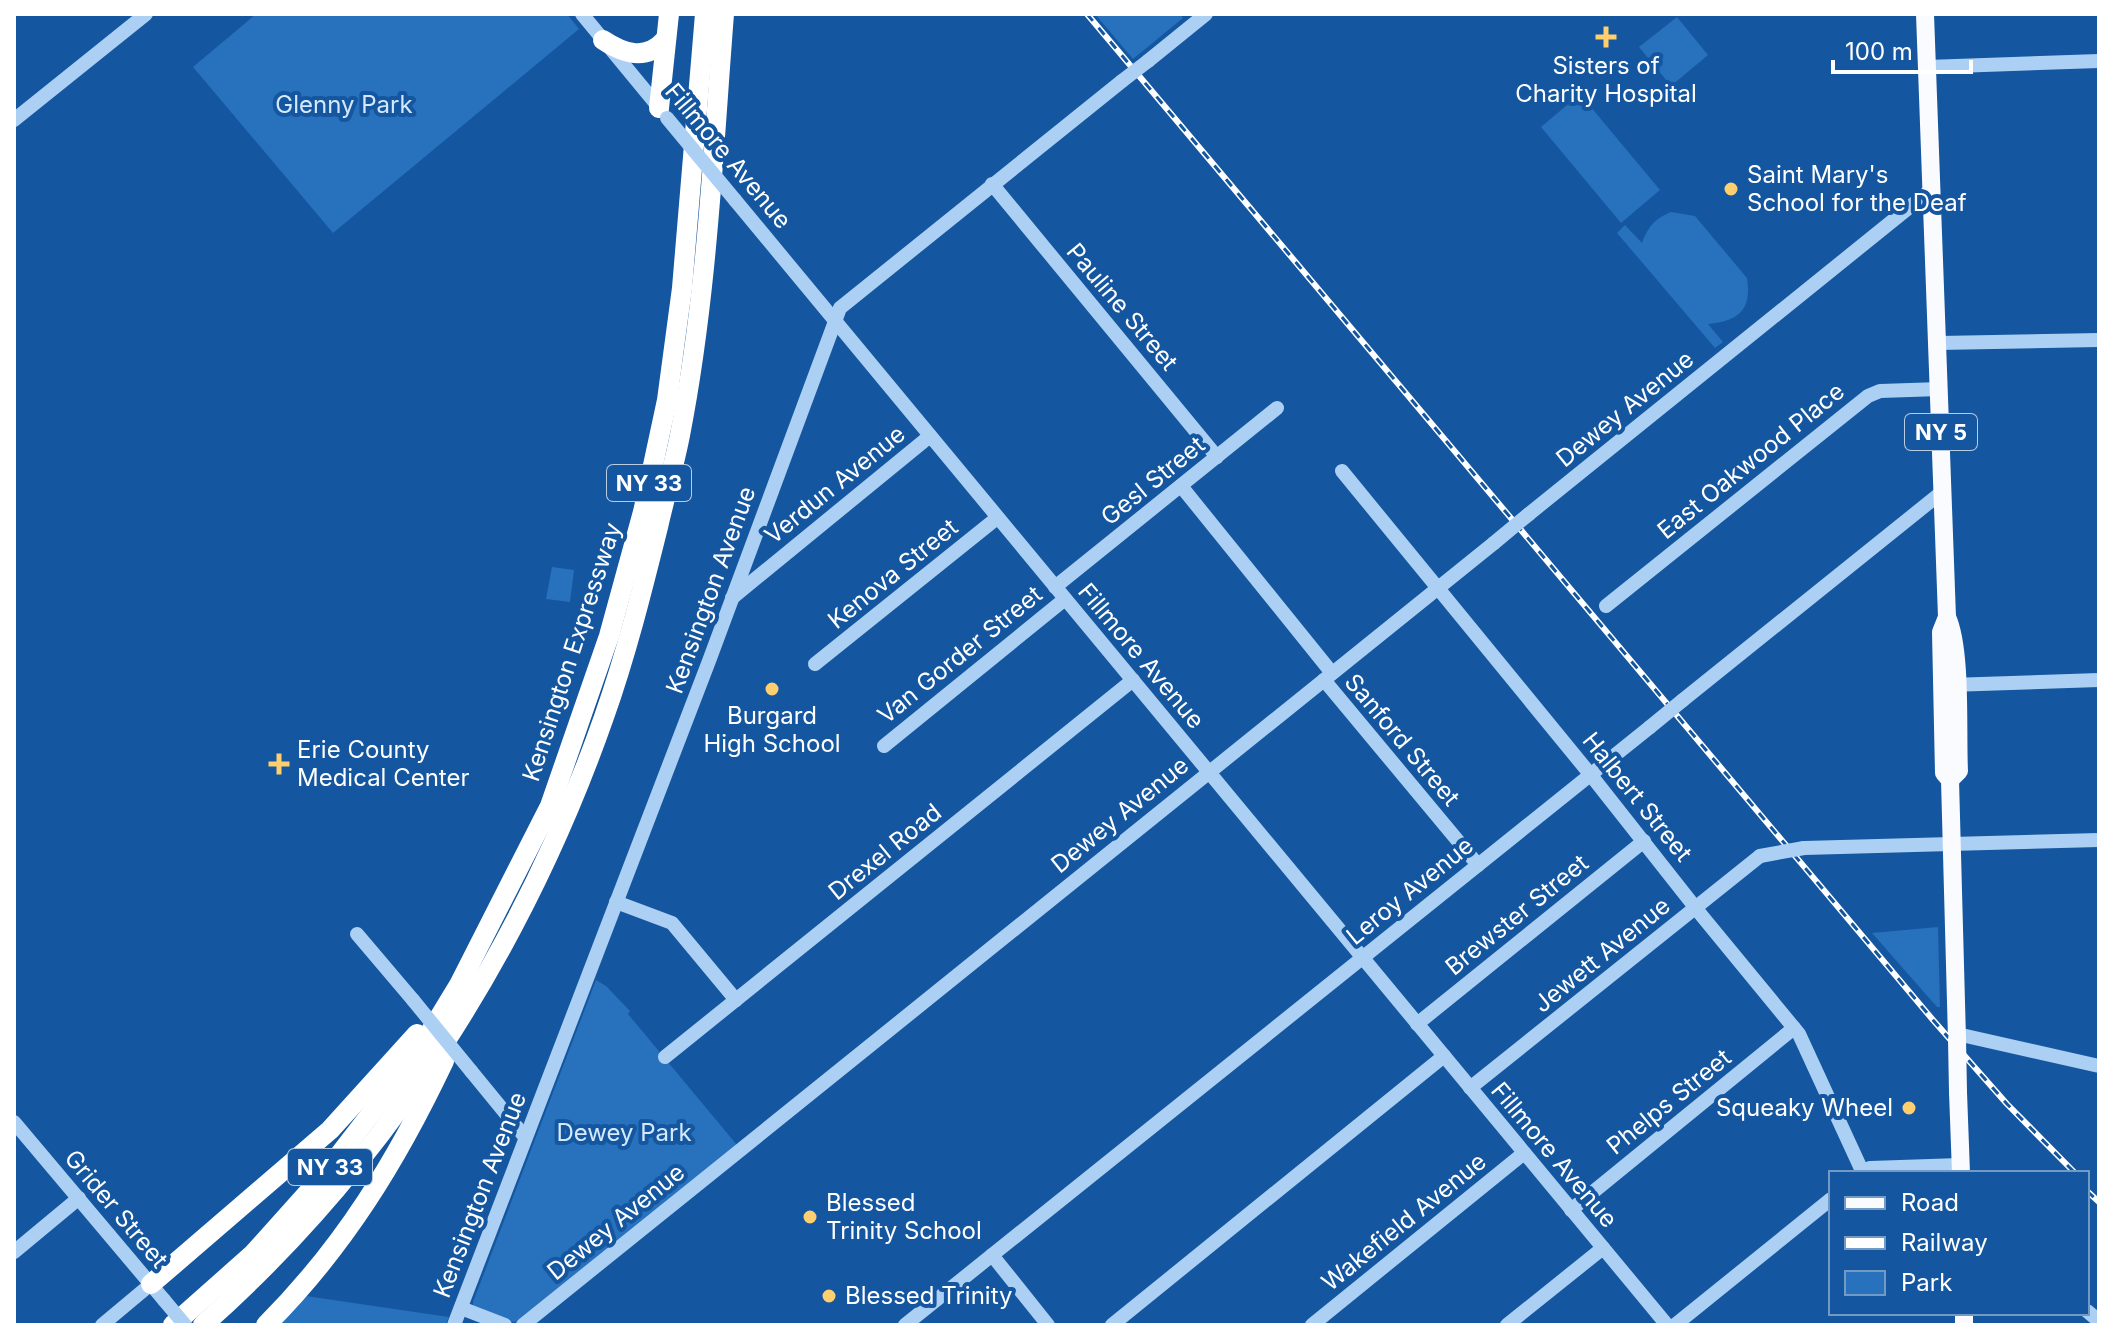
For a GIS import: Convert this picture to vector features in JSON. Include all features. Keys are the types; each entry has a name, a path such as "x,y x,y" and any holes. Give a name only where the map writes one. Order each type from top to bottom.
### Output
{"highway":[{"path":"663,113 665,40 669,14"},
{"name":"Kensington Expressway","path":"173,1325 253,1254 323,1176 468,990 519,915 569,807 604,716 639,603 680,436 702,289 724,14"},
{"name":"Kensington Expressway","path":"203,1325 279,1252 361,1160 401,1108 468,990 550,806 609,636 643,512 667,400 682,288 703,19"},
{"path":"603,40 619,50 639,54 653,51 665,40"},
{"path":"158,1292 330,1130 468,990"},
{"path":"266,1325 339,1242 373,1194 423,1105 468,990"}],"main road":[{"name":"NY 5","path":"1925,14 1939,343 1947,617 1941,632 1949,685 1944,773 1950,780 1960,1169"}],"street":[{"path":"14,120 146,14"},
{"name":"Fillmore Avenue","path":"582,14 1667,1325"},
{"name":"Kensington Avenue","path":"454,1325 840,308 1206,14"},
{"path":"1927,67 2099,61"},
{"name":"Pauline Street","path":"992,184 1217,457"},
{"name":"Dewey Avenue","path":"523,1325 1932,189"},
{"path":"1939,343 2099,340"},
{"path":"817,369 829,352 839,347 849,347 861,353"},
{"name":"East Oakwood Place","path":"1606,606 1868,396 1880,391 1940,389"},
{"name":"Gesl Street","path":"1060,593 1181,486 1277,408"},
{"name":"Verdun Avenue","path":"731,599 930,436"},
{"name":"Halbert Street","path":"1342,471 1799,1034 1862,1171"},
{"name":"Sanford Street","path":"1181,486 1478,865"},
{"name":"Leroy Avenue","path":"905,1325 1942,492"},
{"name":"Kenova Street","path":"815,664 997,518"},
{"name":"Van Gorder Street","path":"884,746 1060,593"},
{"name":"Drexel Road","path":"665,1057 1133,680"},
{"path":"1949,685 2099,680"},
{"name":"Jewett Avenue","path":"1470,1088 1760,856 1804,848 2099,840"},
{"name":"Brewster Street","path":"1417,1024 1644,841"},
{"path":"616,902 672,923 736,1000"},
{"path":"357,934 525,1137"},
{"name":"Phelps Street","path":"1571,1210 1794,1028"},
{"path":"1957,1037 2099,1066"},
{"path":"1112,1325 1444,1056"},
{"name":"Grider Street","path":"14,1122 185,1325"},
{"name":"Wakefield Avenue","path":"1312,1325 1524,1153"},
{"path":"1866,1171 1870,1168 1960,1169"},
{"path":"14,1252 79,1198"},
{"path":"1675,1325 1829,1201"},
{"path":"1507,1325 1603,1248"},
{"path":"992,1255 1048,1325"},
{"path":"102,1325 158,1292"},
{"path":"461,1308 505,1325"}],"green space":[{"name":"Glenny Park","path":"256,14 567,14 579,29 333,233 193,67"},
{"path":"1095,14 1180,14 1183,18 1133,59"},
{"path":"1677,17 1708,55 1671,86 1639,47"},
{"path":"1580,94 1660,190 1621,223 1541,127"},
{"path":"1671,212 1695,216 1747,278 1747,299 1741,312 1727,320 1708,324 1723,342 1715,348 1617,233 1625,225 1642,243 1652,224"},
{"path":"552,567 574,570 570,602 546,599"},
{"path":"1938,927 1940,1007 1872,933"},
{"name":"Dewey Park","path":"596,980 630,1011 628,1014 737,1145 513,1322 473,1305 473,1302"},
{"path":"306,1296 449,1317 445,1325 279,1325"}],"railway":[{"path":"1087,14 1933,1020 2007,1104 2073,1171"},
{"path":"2089,1193 2099,1202"}],"place":[{"name":"Sisters of Charity Hospital","path":"1606,37"},
{"name":"Saint Mary's School for the Deaf","path":"1731,189"},
{"name":"Burgard High School","path":"772,689"},
{"name":"Erie County Medical Center","path":"279,764"},
{"name":"Squeaky Wheel","path":"1909,1108"},
{"name":"Blessed Trinity School","path":"810,1217"},
{"name":"Blessed Trinity","path":"829,1296"}]}
